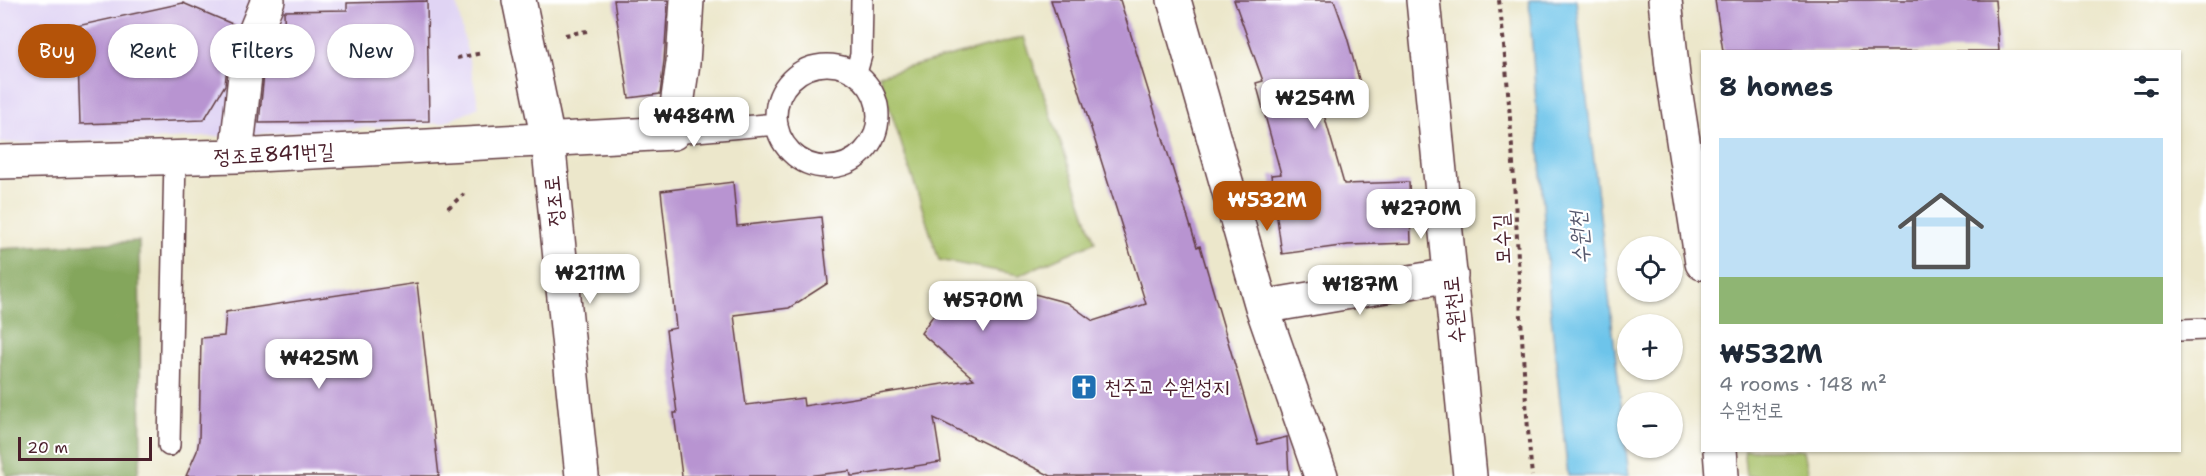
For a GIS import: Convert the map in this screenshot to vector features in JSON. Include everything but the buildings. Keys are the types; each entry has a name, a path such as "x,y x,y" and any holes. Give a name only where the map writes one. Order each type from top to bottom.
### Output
{"street":[{"path":"236,156 248,49 268,0"},
{"name":"정조로","path":"519,0 548,140 582,476"},
{"path":"673,133 683,63 687,0"},
{"path":"1174,0 1262,307 1321,476"},
{"name":"수원천로","path":"1423,0 1470,476"},
{"path":"1665,0 1673,76 1701,257"},
{"name":"정조로841번길","path":"0,162 236,156 673,133"},
{"path":"1262,307 1450,275"},
{"path":"1720,452 1722,476"}],"lane":[{"path":"856,73 861,55 862,0"},
{"path":"823,65 840,66 856,73 868,85 876,100 879,116 876,133 856,159 840,165 823,167 807,163 793,154 782,141 777,124 782,92 793,78 806,69 823,65"},
{"path":"673,133 777,124"},
{"path":"169,446 175,158"},
{"path":"2181,330 2206,329"}],"path":[{"name":"모수길","path":"1499,0 1504,39 1516,221 1524,390 1533,476"},
{"path":"562,36 587,31"},
{"path":"457,58 482,53"},
{"path":"448,208 464,194"}],"shaded area":[{"path":"0,0 456,0 479,107 443,123 173,139 0,143"}],"green space":[{"path":"1024,37 1095,242 1019,275 939,260 879,75"},
{"path":"139,241 141,455 137,476 6,476 0,451 0,249"},
{"path":"1745,452 1804,452 1809,476 1746,476"}],"water":[{"name":"수원천","path":"1529,0 1576,0 1620,392 1617,392 1617,458 1627,458 1629,476 1568,476 1550,306"}],"place":[{"name":"천주교 수원성지","path":"1084,387"}]}
